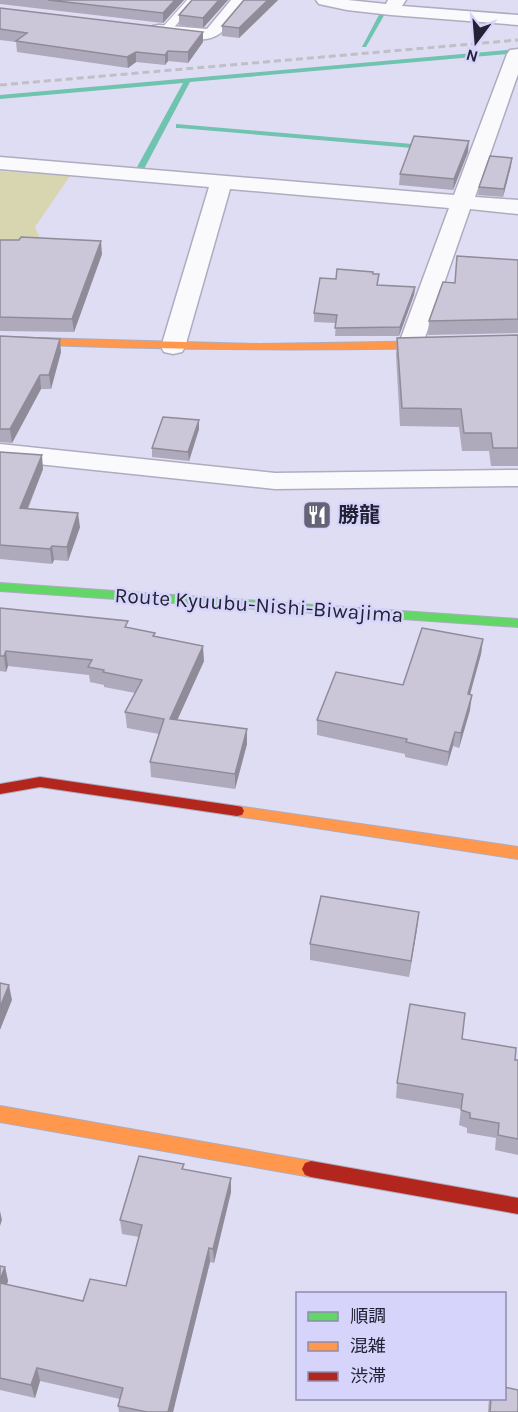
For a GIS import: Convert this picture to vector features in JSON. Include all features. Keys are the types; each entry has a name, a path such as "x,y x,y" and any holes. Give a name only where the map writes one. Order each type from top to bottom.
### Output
{"street":[{"path":"142,28 203,35 213,33 240,0"},
{"path":"325,0 347,5 394,5 518,20"},
{"path":"410,346 516,54"},
{"path":"0,163 518,207"},
{"path":"173,347 220,182"},
{"path":"0,340 173,347 299,348 518,343"},
{"path":"0,452 275,481 518,478"},
{"name":"Route Kyuubu-Nishi-Biwajima","path":"0,587 518,623"},
{"path":"0,789 40,782 518,853"},
{"path":"0,1114 518,1206"}],"lane":[{"path":"165,31 193,0"}],"green space":[{"path":"0,171 70,176 35,227 41,241 0,281"}],"building":[{"path":"48,0 175,0 163,13"},
{"path":"192,0 219,0 203,18 179,15"},
{"path":"244,0 268,0 239,28 222,26"},
{"path":"0,8 203,32 188,52 168,51 165,55 136,52 127,57 16,41 27,33 0,29"},
{"path":"414,136 469,141 454,179 400,174"},
{"path":"490,156 512,158 504,189 479,187"},
{"path":"21,237 101,241 72,319 0,317 0,240 19,240"},
{"path":"457,256 518,260 518,319 429,321 443,282 455,283"},
{"path":"337,269 379,274 377,285 415,287 400,327 335,328 337,315 314,313 320,278 336,279"},
{"path":"518,335 518,448 493,448 491,433 464,433 461,409 402,408 397,338"},
{"path":"0,336 60,339 49,375 40,375 10,429 0,429"},
{"path":"163,417 199,420 188,452 152,448"},
{"path":"0,452 42,455 20,508 78,513 67,547 52,546 50,549 0,545"},
{"path":"0,608 128,621 125,627 155,633 153,636 203,646 170,719 247,729 235,774 150,762 164,719 125,712 142,680 88,667 92,660 6,651 4,656 0,656"},
{"path":"422,628 483,639 468,694 472,695 461,733 455,732 449,752 406,742 407,739 317,720 336,672 403,685"},
{"path":"321,896 419,912 411,961 310,944"},
{"path":"0,983 9,985 0,1007"},
{"path":"410,1004 465,1013 462,1039 516,1048 518,1139 498,1135 499,1123 470,1118 470,1113 461,1110 463,1094 397,1083"},
{"path":"139,1156 184,1164 182,1169 231,1178 213,1249 209,1248 168,1412 147,1412 118,1406 123,1388 37,1368 31,1385 0,1378 0,1283 83,1301 90,1279 126,1286 142,1225 120,1220"},
{"path":"0,1266 5,1267 0,1280"},
{"path":"506,1387 518,1390 518,1412 490,1412 491,1400 506,1400"}],"waterway":[{"path":"364,46 383,12"},
{"path":"188,80 518,51"},
{"path":"0,97 188,80"},
{"path":"140,169 188,80"},
{"path":"179,126 424,147"}],"railway":[{"path":"0,85 518,40"}],"traffic: fast":[{"path":"0,587 518,623"}],"traffic: slow":[{"path":"0,340 259,347 518,343"},
{"path":"237,811 518,853"},
{"path":"0,1114 311,1169"}],"traffic: jam":[{"path":"0,789 40,782 237,811"},
{"path":"311,1169 518,1206"}],"place":[{"name":"勝龍","path":"317,515"}]}
